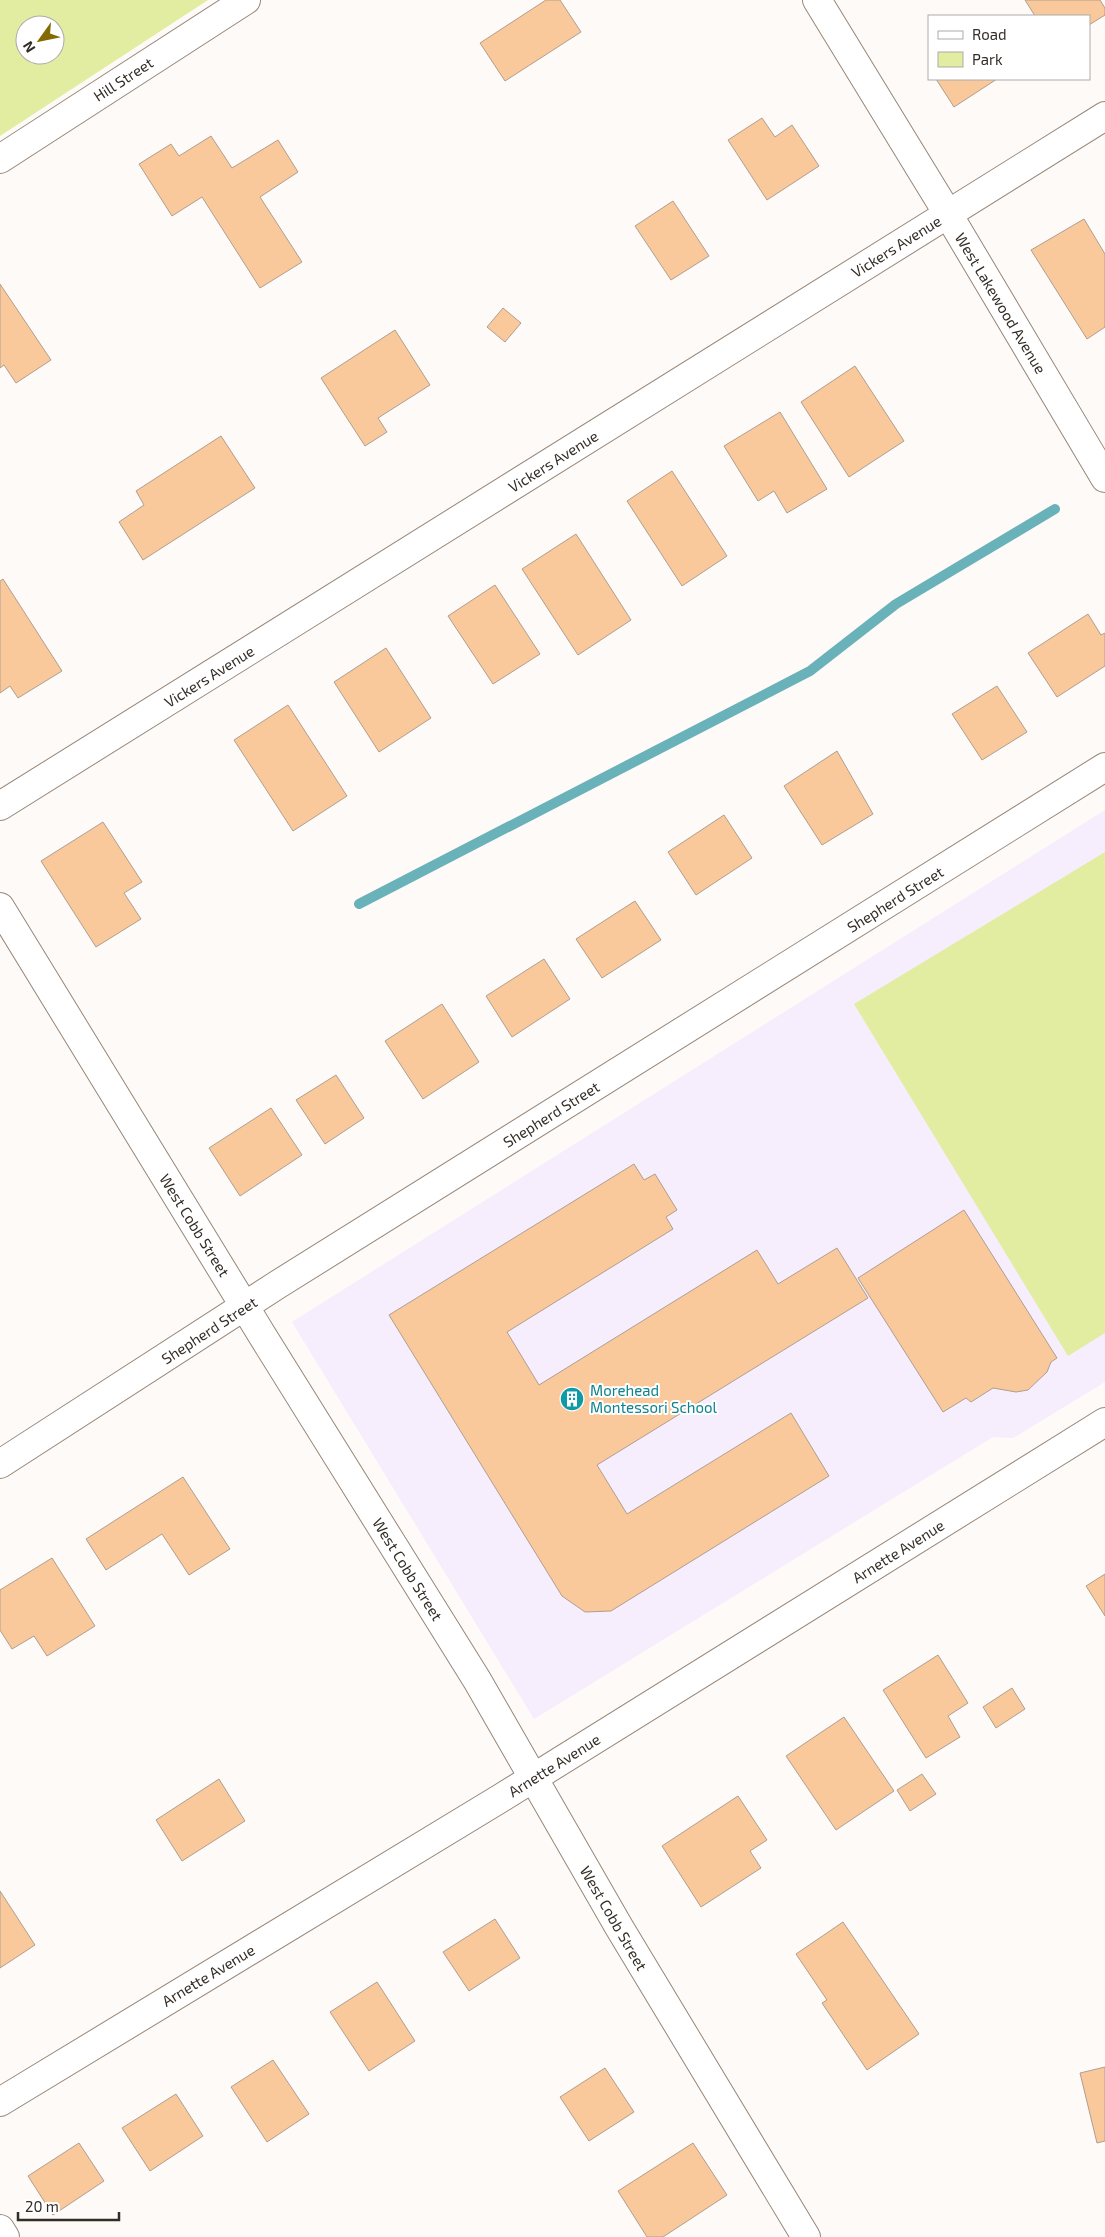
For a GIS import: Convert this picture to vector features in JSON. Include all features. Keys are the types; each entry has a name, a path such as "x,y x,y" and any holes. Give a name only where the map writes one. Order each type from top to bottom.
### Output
{"street":[{"name":"Hill Street","path":"0,158 246,0"},
{"name":"West Lakewood Avenue","path":"817,0 948,214 1105,478"},
{"name":"Vickers Avenue","path":"0,806 1105,116"},
{"name":"Shepherd Street","path":"0,1464 245,1307 1105,767"},
{"name":"West Cobb Street","path":"0,907 245,1307 477,1680 619,1927 806,2237"},
{"name":"Arnette Avenue","path":"0,2102 533,1778 1105,1422"},
{"path":"0,2229 5,2237"}],"shaded area":[{"path":"1105,810 1105,1382 1013,1438 993,1437 534,1719 292,1322"}],"green space":[{"path":"0,0 208,0 0,136"},
{"path":"1105,852 1105,1333 1068,1356 854,1004"}],"building":[{"path":"546,0 560,0 581,32 505,81 480,43"},
{"path":"1025,0 1100,0 1105,8 1105,15 1090,24 1090,15 1034,15"},
{"path":"937,80 995,80 954,107"},
{"path":"762,118 775,137 792,125 819,166 767,200 728,140"},
{"path":"211,136 232,168 278,140 298,172 260,197 302,262 260,288 202,197 172,216 139,164 171,144 179,156"},
{"path":"673,201 709,256 671,280 635,226"},
{"path":"1084,219 1105,254 1105,327 1087,339 1031,250"},
{"path":"0,284 51,360 16,383 4,365 0,368"},
{"path":"503,308 521,323 505,342 487,327"},
{"path":"395,330 430,385 378,418 387,432 365,446 321,378"},
{"path":"855,366 904,441 849,477 801,402"},
{"path":"780,412 827,489 787,513 774,491 758,501 724,446"},
{"path":"221,436 255,488 143,560 119,522 144,505 136,491"},
{"path":"672,471 727,556 682,586 627,501"},
{"path":"576,534 631,620 578,655 522,569"},
{"path":"3,579 62,671 18,698 10,686 0,693 0,581"},
{"path":"495,585 540,654 493,684 448,616"},
{"path":"1088,614 1101,635 1105,633 1105,666 1057,697 1028,653"},
{"path":"386,648 431,718 379,752 334,682"},
{"path":"997,686 1027,732 982,760 952,714"},
{"path":"288,705 347,796 293,831 234,740"},
{"path":"837,751 873,814 822,845 784,786"},
{"path":"724,815 752,858 696,895 668,852"},
{"path":"103,822 142,882 124,893 141,919 96,947 41,861"},
{"path":"635,901 661,940 602,978 576,939"},
{"path":"544,959 570,999 512,1037 486,996"},
{"path":"442,1004 479,1062 423,1099 385,1041"},
{"path":"336,1075 364,1118 325,1144 296,1100"},
{"path":"271,1108 302,1155 240,1196 209,1148"},
{"name":"Morehead Montessori School","path":"634,1164 644,1180 655,1174 677,1210 666,1217 673,1229 507,1332 539,1385 757,1250 778,1284 837,1248 868,1298 597,1465 627,1514 791,1413 829,1476 611,1611 585,1612 562,1596 389,1315"},
{"path":"964,1210 1057,1358 1051,1362 1047,1372 1028,1390 1016,1392 993,1388 971,1402 966,1398 943,1412 858,1278"},
{"path":"183,1477 230,1549 189,1575 162,1534 106,1570 86,1539"},
{"path":"52,1558 95,1626 47,1656 34,1636 12,1649 0,1630 0,1590"},
{"path":"1105,1574 1105,1616 1086,1586"},
{"path":"938,1655 968,1703 948,1716 960,1737 926,1758 883,1690"},
{"path":"1012,1688 1025,1709 996,1728 983,1707"},
{"path":"844,1717 894,1791 836,1830 786,1756"},
{"path":"922,1774 936,1794 910,1811 897,1790"},
{"path":"219,1779 245,1821 182,1861 156,1820"},
{"path":"738,1796 767,1840 750,1851 761,1868 701,1907 662,1846"},
{"path":"0,1891 35,1945 0,1968"},
{"path":"495,1919 520,1958 469,1991 443,1952"},
{"path":"843,1922 919,2034 867,2070 822,2003 827,2000 796,1954"},
{"path":"377,1982 415,2041 369,2071 330,2012"},
{"path":"273,2060 309,2114 267,2142 231,2087"},
{"path":"1105,2067 1105,2141 1097,2143 1080,2073"},
{"path":"605,2068 634,2112 589,2141 560,2097"},
{"path":"176,2094 203,2136 150,2171 122,2128"},
{"path":"79,2143 104,2181 53,2215 28,2176"},
{"path":"693,2143 727,2195 663,2237 647,2237 618,2191"}],"waterway":[{"path":"359,904 810,671 896,604 1055,509"}],"place":[{"name":"Morehead Montessori School","path":"572,1399"}]}
